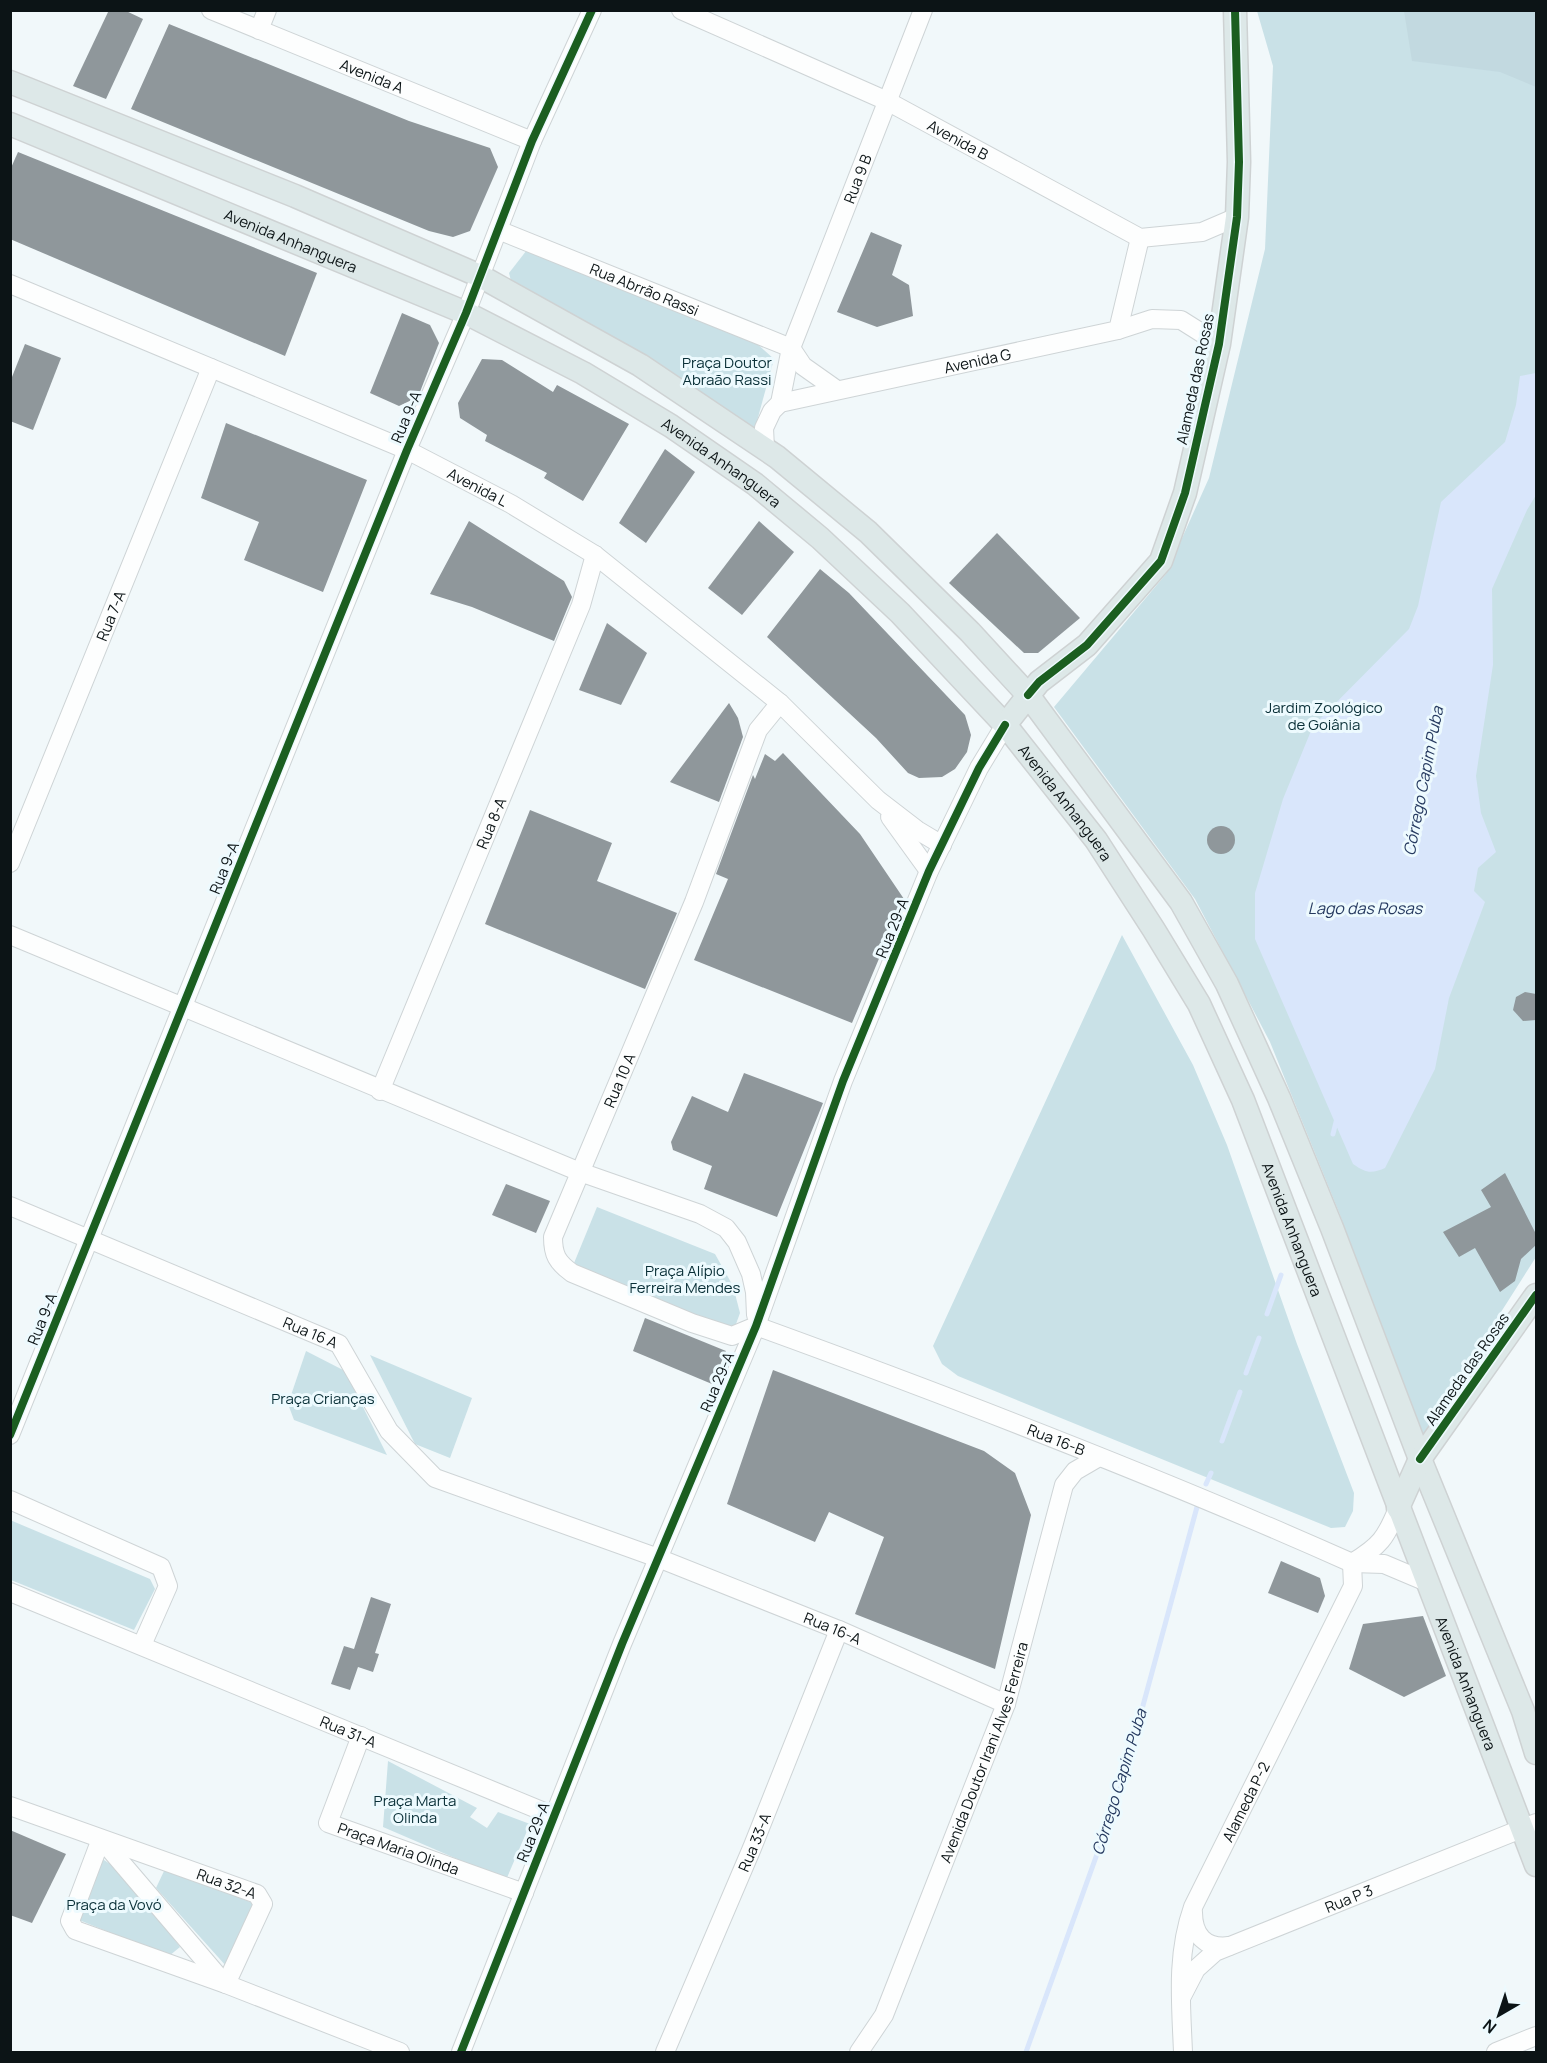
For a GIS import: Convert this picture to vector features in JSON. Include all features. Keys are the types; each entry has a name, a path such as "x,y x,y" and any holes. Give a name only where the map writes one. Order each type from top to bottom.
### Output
{"main road":[{"name":"Alameda das Rosas","path":"1005,725 1039,682 1087,645 1161,561 1185,493 1219,344 1237,217 1239,162 1235,10"},
{"path":"10,82 295,196 480,276 640,365 759,437 876,539 1029,694 1181,902 1227,984 1279,1098 1328,1217 1420,1458 1530,1708 1536,1753"},
{"name":"Avenida Anhanguera","path":"10,124 466,313 583,373 671,426 755,484 820,538 900,613 1005,725 1096,840 1199,1004 1243,1100 1398,1509 1530,1826 1536,1865"},
{"name":"Alameda das Rosas","path":"1398,1509 1420,1458 1536,1295"}],"street":[{"name":"Avenida A","path":"211,10 532,141"},
{"path":"259,30 267,10"},
{"path":"480,276 532,141 592,10"},
{"name":"Avenida B","path":"681,10 887,101 1140,238"},
{"name":"Rua 9 B","path":"780,403 791,348 923,10"},
{"path":"1118,330 1140,238 1202,232 1237,217"},
{"name":"Rua Abrrão Rassi","path":"498,230 791,348"},
{"name":"Rua 9-A","path":"11,1430 407,450 480,276"},
{"name":"Avenida L","path":"11,286 407,450 511,504 595,555 780,703 878,800 917,830 942,844"},
{"name":"Avenida G","path":"780,403 1118,330 1152,319 1181,320 1219,344"},
{"path":"791,348 803,366 837,390"},
{"name":"Rua 7-A","path":"10,863 211,368"},
{"path":"759,437 772,411 780,403"},
{"name":"Rua 8-A","path":"380,1090 581,605 595,555"},
{"name":"Rua 10 A","path":"756,1326 732,1336 670,1314 572,1274 553,1254 553,1237 694,902 758,730 780,703"},
{"name":"Rua 29-A","path":"461,2052 658,1558 756,1326 843,1081 929,871 979,768 1005,725"},
{"name":"Avenida L","path":"878,800 929,871"},
{"path":"10,935 580,1172 700,1214 726,1228 737,1242 756,1292 756,1326"},
{"name":"Rua 16 A","path":"10,1206 339,1344 388,1431 435,1478 658,1558"},
{"name":"Rua 16-B","path":"756,1326 910,1382 1100,1457 1352,1563 1384,1564 1429,1583"},
{"name":"Avenida Doutor Irani Alves Ferreira","path":"859,2052 884,2015 1006,1704 1064,1485 1075,1471 1100,1457"},
{"path":"10,1500 161,1567 168,1586 142,1645"},
{"path":"1352,1563 1375,1549 1383,1540 1398,1509"},
{"name":"Rua 16-A","path":"658,1558 839,1630 1006,1704"},
{"name":"Alameda P-2","path":"1183,2052 1180,2000 1181,1952 1193,1907 1353,1586 1352,1563"},
{"name":"Rua 31-A","path":"10,1592 554,1816"},
{"name":"Rua 33-A","path":"665,2052 752,1848 839,1630"},
{"name":"Praça Maria Olinda","path":"361,1736 328,1823 524,1893"},
{"name":"Rua 32-A","path":"10,1806 257,1894 262,1904 226,1984"},
{"name":"Rua P 3","path":"1180,2000 1202,1962 1215,1952 1530,1826"},
{"name":"Rua 32-A","path":"101,1839 226,1984"},
{"name":"Rua 32-A","path":"101,1839 70,1921 75,1930 226,1984 400,2052"},
{"path":"1193,1907 1194,1925 1200,1938 1217,1947 1233,1945"},
{"path":"1496,2052 1536,2036"}],"green space":[{"name":"Jardim Zoológico de Goiânia","path":"1257,11 1536,11 1536,1257 1419,1441 1340,1215 1270,1042 1195,899 1054,707 1166,574 1209,478 1265,249 1273,66"},
{"name":"Praça Doutor Abraão Rassi","path":"530,246 747,335 774,359 754,432 513,289 509,273"},
{"path":"1122,935 1193,1065 1227,1145 1297,1344 1354,1493 1353,1511 1345,1527 1331,1528 958,1376 942,1364 933,1346"},
{"name":"Praça Alípio Ferreira Mendes","path":"597,1207 715,1254 733,1286 740,1313 732,1335 572,1268"},
{"name":"Praça Crianças","path":"306,1351 345,1371 387,1455 294,1420 288,1404"},
{"name":"Praça Crianças","path":"370,1355 472,1398 450,1458 415,1444"},
{"path":"10,1520 150,1579 155,1589 134,1630 11,1580"},
{"name":"Praça Marta Olinda","path":"388,1761 477,1808 470,1817 487,1828 498,1812 530,1824 506,1880 383,1827"},
{"name":"Praça da Vovó","path":"101,1858 125,1874 180,1947 169,1956 79,1920"},
{"name":"Praça da Vovó","path":"165,1869 253,1903 227,1967 156,1888"}],"shaded area":[{"path":"1404,11 1536,11 1536,87 1500,72 1412,61"}],"water":[{"name":"Lago das Rosas","path":"1536,373 1536,495 1492,589 1493,665 1476,776 1481,813 1496,852 1478,868 1474,891 1485,902 1449,998 1435,1069 1385,1168 1369,1172 1353,1164 1255,939 1255,893 1283,799 1313,726 1409,629 1418,606 1441,502 1505,442 1516,405 1520,376"}],"building":[{"path":"109,10 124,10 143,19 106,99 73,86"},
{"path":"169,24 409,121 490,148 498,167 470,231 453,237 429,231 131,109"},
{"path":"18,152 317,273 285,356 10,239 10,170"},
{"path":"871,232 902,245 892,275 909,285 913,316 877,327 837,312"},
{"path":"402,313 430,325 439,343 418,397 399,406 370,393"},
{"path":"25,344 61,358 33,430 10,421 10,382"},
{"path":"482,359 502,360 553,392 557,385 629,424 583,501 544,478 547,473 485,441 487,435 460,418 458,403"},
{"path":"226,423 367,480 323,592 244,560 259,522 201,498"},
{"path":"665,449 695,472 646,543 619,523"},
{"path":"469,521 564,581 572,597 554,641 472,607 430,594"},
{"path":"759,521 794,552 742,615 708,588"},
{"path":"997,533 1080,618 1038,653 1024,653 949,583"},
{"path":"820,569 849,593 965,715 971,735 967,752 955,769 942,777 919,778 908,773 876,738 767,637"},
{"path":"607,623 647,653 621,705 579,690"},
{"path":"729,703 738,718 743,737 719,802 670,782"},
{"path":"783,753 860,834 904,899 852,1023 694,960 728,879 716,874 753,775 755,779 765,754 775,761"},
{"path":"530,810 612,843 597,881 677,913 645,989 485,924"},
{"path":"1221,826 1231,830 1235,840 1231,850 1221,854 1211,850 1207,840 1211,830"},
{"path":"1525,992 1536,994 1536,1020 1523,1021 1513,1010 1516,997"},
{"path":"744,1073 823,1103 777,1217 704,1189 712,1166 673,1150 671,1142 692,1096 728,1112"},
{"path":"1505,1173 1536,1234 1536,1245 1521,1259 1515,1281 1500,1292 1475,1248 1459,1257 1443,1232 1491,1207 1481,1190"},
{"path":"506,1184 550,1201 536,1233 492,1215"},
{"path":"645,1318 726,1351 712,1384 633,1351"},
{"path":"773,1370 984,1451 1015,1473 1031,1515 995,1669 855,1614 884,1537 829,1512 815,1542 727,1504"},
{"path":"1281,1561 1320,1578 1325,1596 1318,1613 1268,1593"},
{"path":"371,1597 391,1604 375,1653 379,1654 373,1672 358,1667 350,1690 331,1684 344,1646 354,1649"},
{"path":"1423,1616 1446,1676 1404,1697 1349,1669 1363,1624"},
{"path":"10,1830 66,1854 32,1923 10,1915"}],"waterway":[{"name":"Córrego Capim Puba","path":"1333,1134 1337,1118"},
{"name":"Córrego Capim Puba","path":"1267,1314 1281,1275"},
{"name":"Córrego Capim Puba","path":"1246,1373 1259,1338"},
{"name":"Córrego Capim Puba","path":"1222,1441 1240,1392"},
{"name":"Córrego Capim Puba","path":"1206,1484 1211,1473"},
{"name":"Córrego Capim Puba","path":"1026,2052 1120,1790 1197,1507"}],"cycle path":[{"path":"10,1435 407,450 466,313 532,141 592,10"},
{"path":"1028,695 1039,682 1087,645 1161,561 1185,493 1219,344 1237,217 1239,162 1235,10"},
{"path":"461,2052 622,1644 756,1326 843,1081 929,871 979,768 1005,725"},
{"path":"1420,1459 1536,1295"}]}
